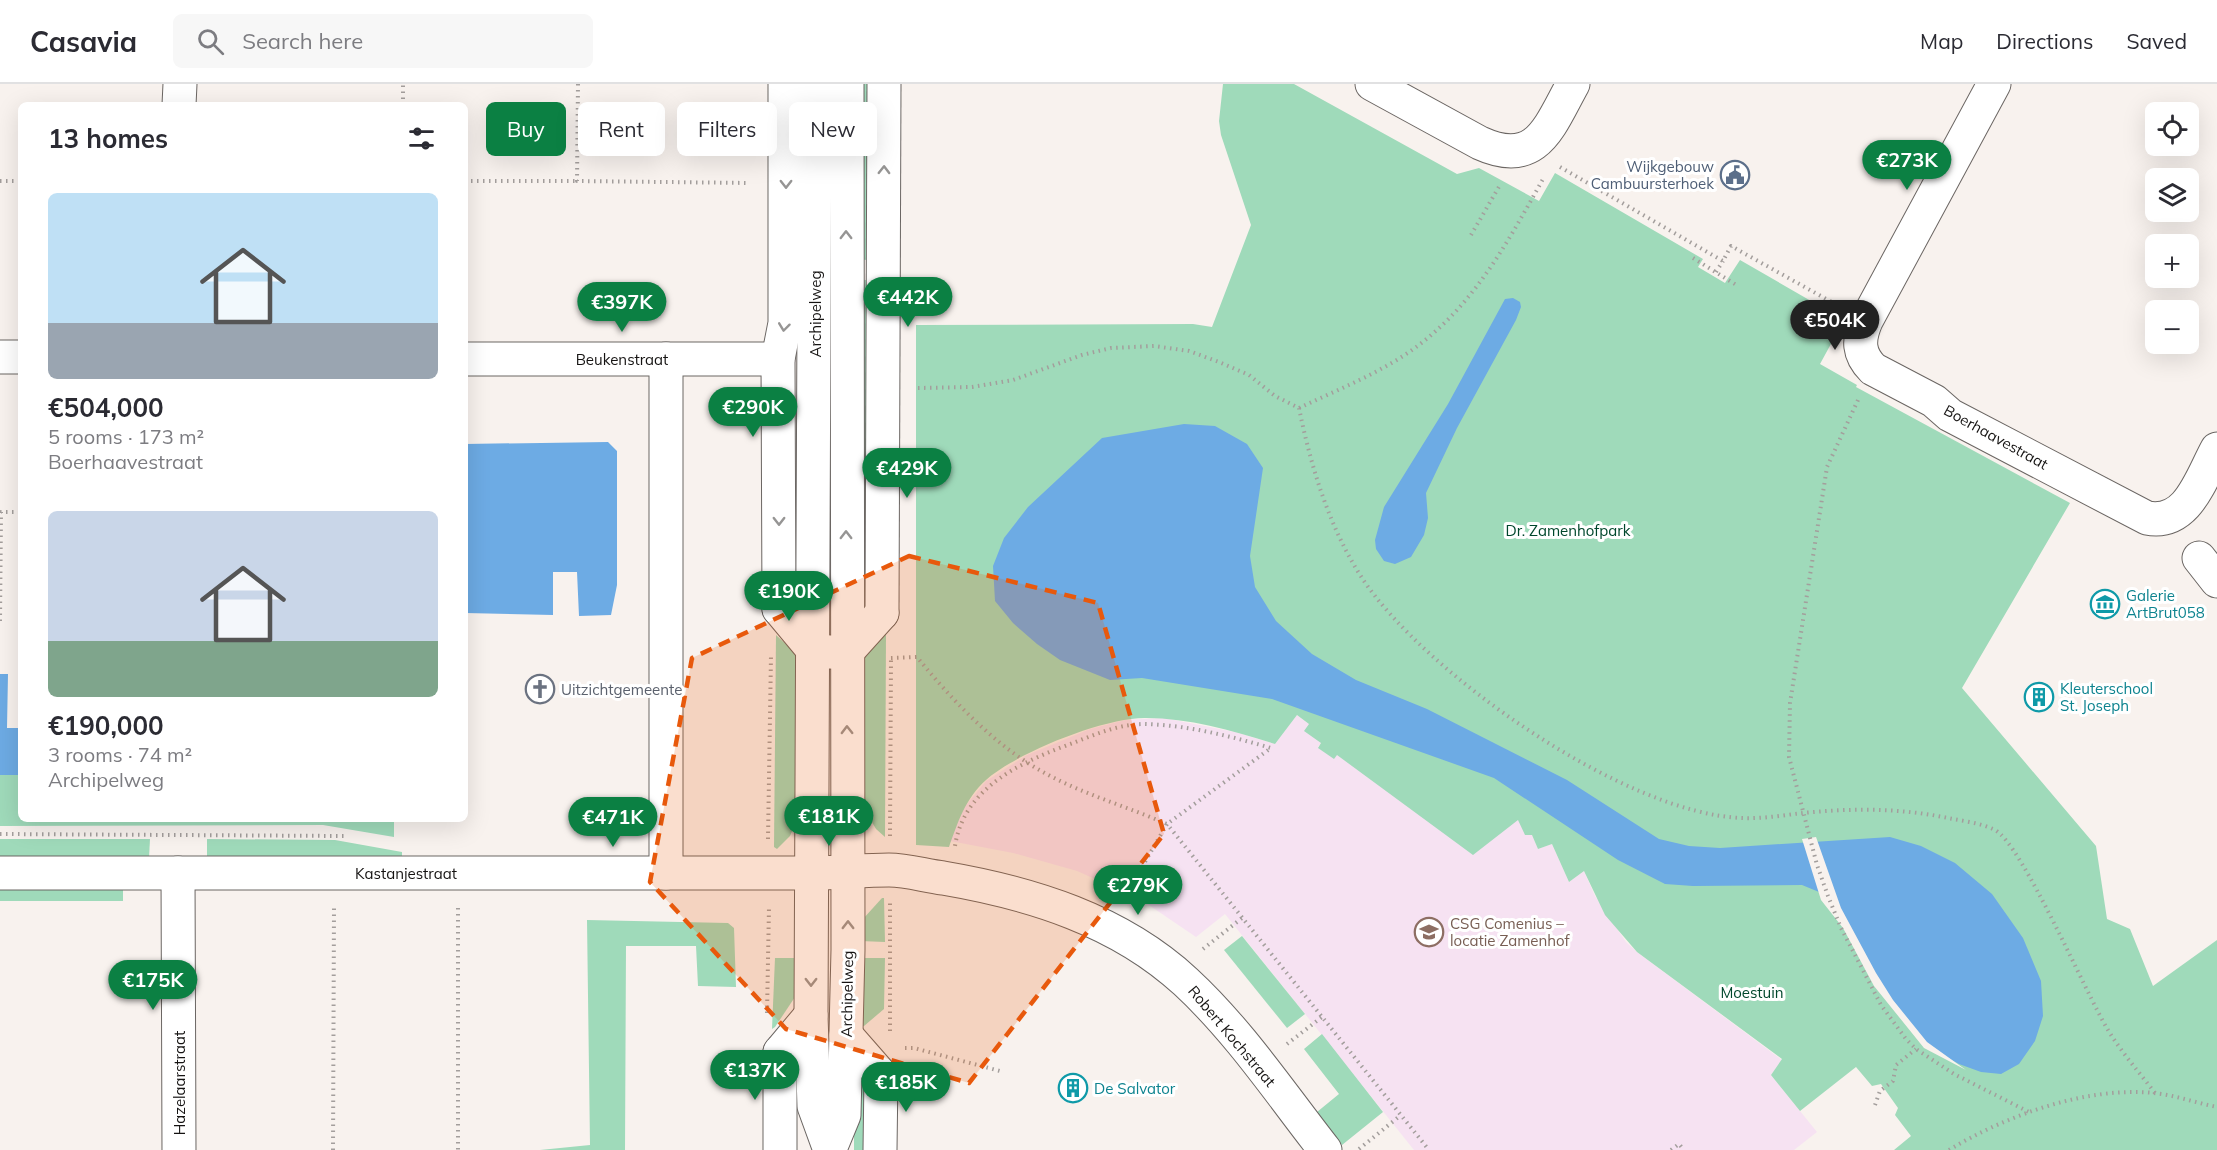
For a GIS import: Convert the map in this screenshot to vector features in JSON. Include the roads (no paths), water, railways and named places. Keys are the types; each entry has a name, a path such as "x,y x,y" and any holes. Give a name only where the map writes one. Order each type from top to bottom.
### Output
{"street":[{"path":"179,102 180,84"},
{"name":"Archipelweg","path":"785,84 785,323 778,359 779,609 814,651"},
{"name":"Archipelweg","path":"815,84 811,1015 814,1106 830,1150"},
{"name":"Archipelweg","path":"830,1150 844,1115 846,1035 848,872 847,84"},
{"path":"814,651 846,653 882,613 884,84"},
{"path":"1372,84 1519,151 1550,126 1573,84"},
{"name":"Boerhaavestraat","path":"1994,84 1866,321 1861,333 1861,353 1873,369 1934,401 1950,415 2133,511 2159,520 2169,518 2187,502 2217,449"},
{"path":"0,357 18,357"},
{"name":"Beukenstraat","path":"468,359 778,359"},
{"path":"666,359 666,873"},
{"name":"Robert Kochstraat","path":"848,872 891,870 1019,894 1062,907 1108,928 1174,972 1226,1025 1325,1150"},
{"path":"812,873 848,872"},
{"name":"Kastanjestraat","path":"0,873 812,873"},
{"name":"Hazelaarstraat","path":"178,873 179,1150"},
{"path":"780,1150 780,1052 811,1015"},
{"path":"846,1035 881,1075 880,1150"}],"water":[{"path":"1513,298 1520,302 1521,307 1516,320 1457,428 1426,493 1428,518 1424,535 1411,557 1395,564 1384,561 1376,549 1375,540 1384,507 1448,404 1505,299"},
{"path":"1184,424 1215,426 1247,444 1263,468 1250,556 1255,587 1276,621 1312,654 1356,680 1427,709 1567,780 1659,839 1689,846 1720,848 1890,837 1921,846 1955,863 1992,894 2023,938 2041,981 2043,1016 2035,1041 2019,1064 2001,1074 1981,1072 1959,1064 1926,1046 1904,1022 1846,926 1819,892 1802,885 1665,884 1618,860 1494,778 1272,699 1142,678 1110,680 1060,660 1037,644 1013,623 995,601 993,566 1004,538 1028,507 1102,438"},
{"path":"608,442 617,451 617,585 611,615 579,616 577,572 553,572 553,615 468,613 468,444"},
{"path":"0,674 8,674 7,728 18,728 18,775 0,775"}],"place":[{"name":"Wijkgebouw Cambuursterhoek","path":"1735,175"},
{"name":"Galerie ArtBrut058","path":"2105,604"},
{"name":"Uitzichtgemeente","path":"540,689"},
{"name":"Kleuterschool St. Joseph","path":"2039,697"},
{"name":"CSG Comenius – locatie Zamenhof","path":"1429,932"},
{"name":"De Salvator","path":"1073,1088"}],"park label":[{"name":"Dr. Zamenhofpark","path":"1568,530"},
{"name":"Moestuin","path":"1752,992"}]}
